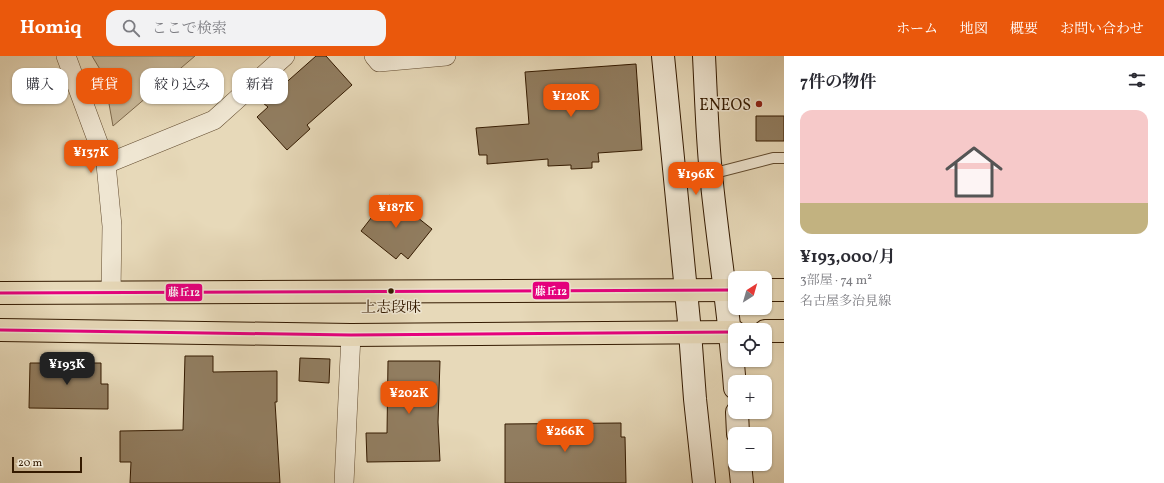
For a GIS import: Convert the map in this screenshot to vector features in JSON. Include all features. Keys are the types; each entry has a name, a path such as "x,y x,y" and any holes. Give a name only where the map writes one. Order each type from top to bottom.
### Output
{"main road":[{"path":"0,293 728,290"},
{"path":"772,290 784,290"},
{"path":"0,330 351,335 728,332"},
{"path":"772,331 784,331"}],"street":[{"path":"66,56 106,164 112,226 111,293"},
{"path":"106,164 214,120 285,56"},
{"path":"374,56 379,62 446,56"},
{"path":"663,56 704,483"},
{"path":"704,56 711,174 728,278"},
{"path":"344,483 351,335"},
{"path":"741,471 742,483"}],"lane":[{"path":"711,174 773,158 784,158"}],"shaded area":[{"path":"92,56 195,56 181,68 140,68 140,103 113,126 109,104 132,104 132,68 99,68"}],"building":[{"path":"316,56 326,56 352,85 307,125 310,129 287,150 257,117 268,107 264,104 288,104 288,81"},
{"path":"636,64 642,150 598,153 599,162 592,162 592,168 571,169 571,165 548,166 548,159 487,164 487,155 479,155 476,128 529,124 525,72"},
{"path":"756,116 784,116 784,141 756,141"},
{"path":"389,195 432,229 408,259 401,253 396,259 361,231"},
{"path":"185,356 213,356 213,372 277,371 277,402 275,402 280,483 130,483 131,462 120,462 120,431 183,430"},
{"path":"300,358 330,359 329,383 299,381"},
{"path":"388,361 440,361 438,422 440,461 367,462 366,433 387,433"},
{"path":"30,363 101,363 101,384 108,384 108,409 29,408"},
{"path":"621,423 621,437 625,437 626,483 505,483 505,424"}],"transit line":[{"name":"藤丘12","path":"0,293 728,290"},
{"name":"藤丘12","path":"0,330 351,335 728,332"}],"place":[{"name":"ENEOS","path":"759,104"},
{"name":"上志段味","path":"391,291"}]}
